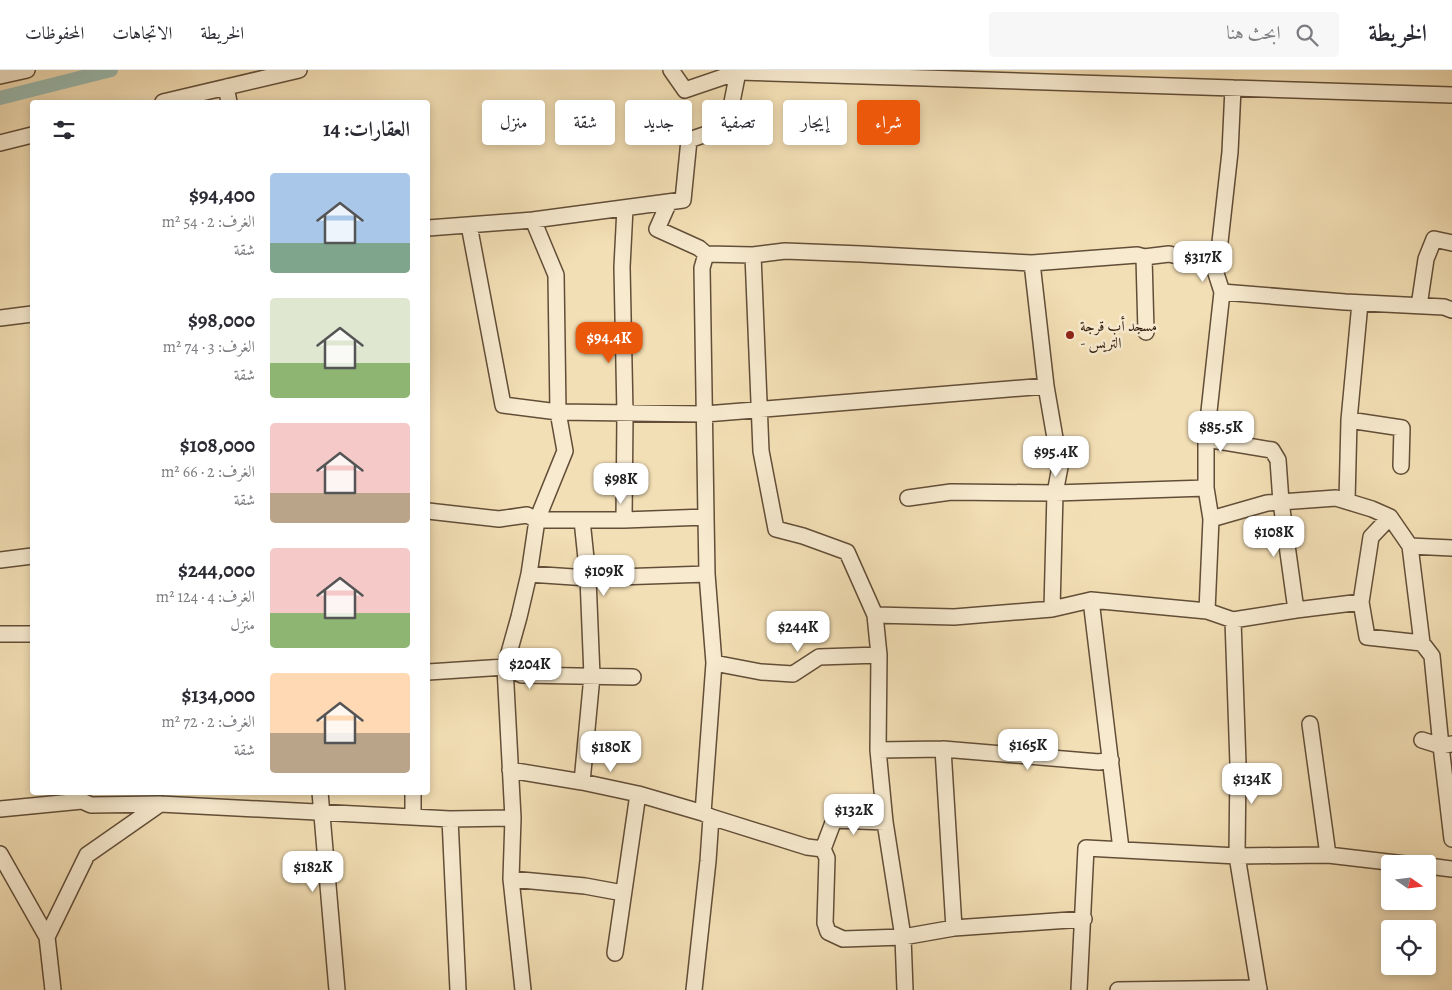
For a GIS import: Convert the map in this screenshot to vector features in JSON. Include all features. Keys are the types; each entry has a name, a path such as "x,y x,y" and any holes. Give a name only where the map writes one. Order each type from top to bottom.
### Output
{"street":[{"path":"0,76 27,70"},
{"path":"171,100 299,70"},
{"path":"671,70 685,90 738,72 1452,95"},
{"path":"430,228 533,220 683,200 689,140 727,127 738,72"},
{"path":"226,86 229,100"},
{"path":"1207,611 1211,519 1206,488 1206,439 1222,292 1212,264 1219,251 1230,152 1233,88"},
{"path":"0,143 30,136"},
{"path":"669,202 657,229 699,248 706,254 753,255 794,251 1032,263 1169,254 1212,264"},
{"path":"624,520 625,414 622,267 625,208"},
{"path":"523,990 511,879 513,818 505,667 519,617 537,520 565,451 558,412 556,274 533,220"},
{"path":"470,225 503,405 558,412 705,414 1046,386"},
{"path":"1419,306 1426,259 1434,239 1452,243"},
{"path":"694,990 708,861 707,815 714,662 707,574 702,268 706,254"},
{"path":"753,255 761,451 776,529 803,536 847,552 875,615 879,655 878,750 885,822 903,937 905,990"},
{"path":"1144,257 1146,332"},
{"path":"1032,263 1046,386 1060,467 1055,493 1052,609"},
{"path":"1222,292 1360,303 1444,307 1452,310"},
{"path":"1348,501 1350,420 1360,303"},
{"path":"0,318 30,314"},
{"path":"1350,420 1402,428 1401,466"},
{"path":"1206,439 1272,450 1278,460 1281,502 1296,610"},
{"path":"908,498 951,492 1055,493 1206,488"},
{"path":"1211,519 1267,503 1336,498 1390,516 1410,546 1422,643 1432,656 1446,745 1452,839"},
{"path":"430,511 499,519 526,515 537,520 624,520 706,517"},
{"path":"1390,516 1371,537 1361,602 1367,637 1422,643"},
{"path":"582,520 588,578 592,676 582,782"},
{"path":"1410,546 1452,548"},
{"path":"0,560 30,556"},
{"path":"528,574 588,578 707,574"},
{"path":"875,615 954,617 1052,609 1091,600 1207,611 1233,620 1361,602"},
{"path":"1091,600 1121,849"},
{"path":"1118,990 1259,989 1237,856 1238,764 1233,620"},
{"path":"0,634 30,634"},
{"path":"714,662 761,672 794,674 819,657 879,655"},
{"path":"430,672 505,667 522,675 633,676"},
{"path":"1310,724 1328,855"},
{"path":"1422,740 1446,745"},
{"path":"878,750 943,749 1099,762 1111,760"},
{"path":"943,749 954,928"},
{"path":"510,770 638,794 807,847 823,848"},
{"path":"615,953 638,794"},
{"path":"320,795 337,990"},
{"path":"413,795 413,816"},
{"path":"0,809 83,797 91,804 160,804 450,819 513,818"},
{"path":"46,937 87,855 160,804"},
{"path":"450,819 458,990"},
{"path":"885,822 834,820 823,848 827,858 825,923 828,932 843,940 903,937 954,928 1084,919"},
{"path":"1079,990 1086,848 1237,856 1328,855 1381,861"},
{"path":"0,854 46,937 53,990"},
{"path":"1436,867 1452,869"},
{"path":"511,879 585,886 623,893"}],"waterway":[{"path":"0,98 111,70"}],"place":[{"name":"مسجد أب قرجة - التريس","path":"1070,335"}]}
